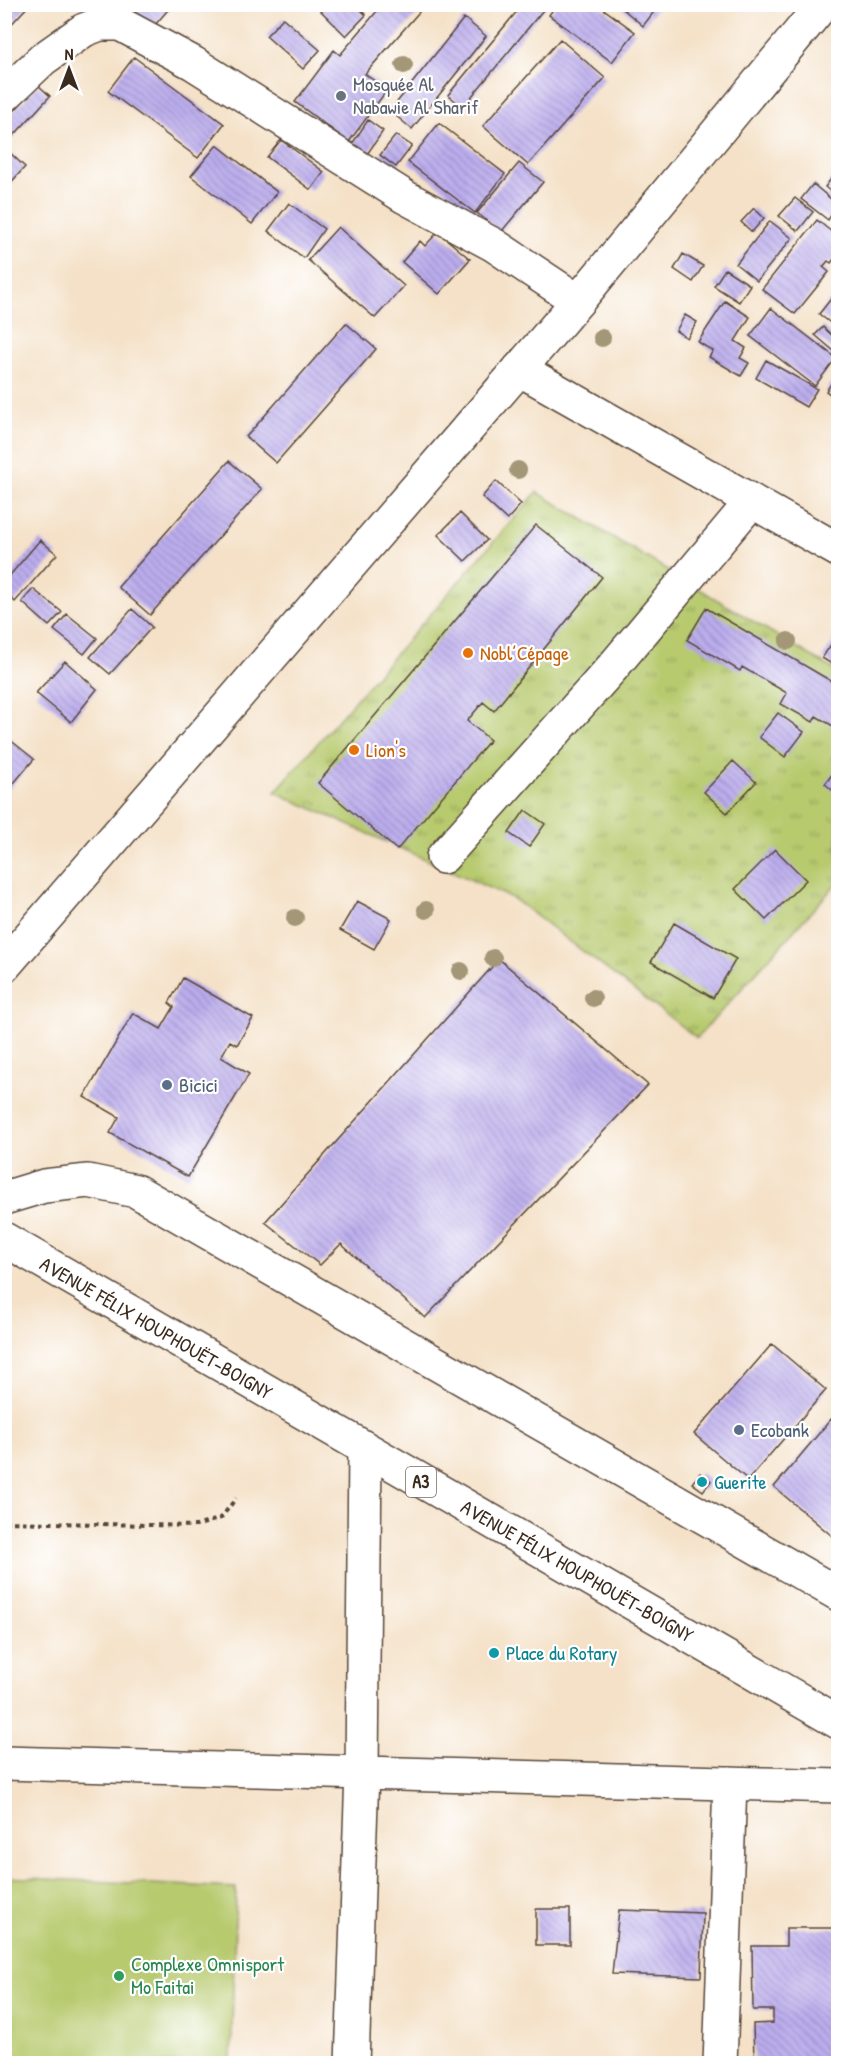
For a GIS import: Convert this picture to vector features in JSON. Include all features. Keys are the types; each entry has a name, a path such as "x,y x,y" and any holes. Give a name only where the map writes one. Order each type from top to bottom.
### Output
{"main road":[{"path":"4,966 578,301 823,4"},
{"path":"4,96 43,59 84,30 100,24 120,24 193,63 405,196 494,245 578,301"},
{"path":"519,369 838,550"},
{"path":"443,857 627,650 752,501"},
{"path":"4,1198 44,1186 88,1181 136,1191 838,1594"},
{"name":"AVENUE FÉLIX HOUPHOUËT-BOIGNY","path":"4,1239 838,1722"},
{"path":"352,2064 362,1773 365,1450"},
{"path":"4,1763 838,1786"},
{"path":"720,2064 730,1783"}],"path":[{"path":"4,1522 196,1526 221,1518 236,1498"}],"green space":[{"path":"537,492 838,672 838,882 697,1038 514,899 275,792"},
{"name":"Complexe Omnisport Mo Faitai","path":"5,1877 236,1888 231,2063 5,2063"}],"building":[{"path":"4,4 30,4 4,32"},
{"path":"103,4 125,4 118,15"},
{"path":"142,4 173,4 149,32 132,16"},
{"path":"314,4 355,4 366,15 346,36"},
{"name":"Mosquée Al Nabawie Al Sharif","path":"383,4 426,4 365,74 387,90 349,142 295,102 334,50 340,55"},
{"path":"523,4 548,4 463,107 448,95"},
{"path":"617,4 660,4 643,26"},
{"path":"556,5 598,5 635,32 612,62 549,15"},
{"path":"283,18 320,50 303,69 266,36"},
{"path":"464,18 486,36 412,129 390,111"},
{"path":"560,39 605,78 528,165 483,126"},
{"path":"134,57 224,124 198,158 108,91"},
{"path":"38,85 50,96 7,143 4,122"},
{"path":"368,120 383,131 361,163 346,153"},
{"path":"439,123 505,174 475,213 408,162"},
{"path":"396,135 412,146 396,167 380,155"},
{"path":"281,140 324,172 311,190 267,157"},
{"path":"217,145 277,192 252,224 191,176"},
{"path":"7,150 25,167 4,190 4,153"},
{"path":"519,163 543,182 501,232 477,213"},
{"path":"838,170 838,198 825,187"},
{"path":"813,184 838,205 828,220 801,199"},
{"path":"795,198 813,212 798,231 779,216"},
{"path":"289,203 324,229 304,258 268,231"},
{"path":"754,208 764,218 752,232 741,222"},
{"path":"817,220 838,237 838,254 831,263 828,261 823,267 829,272 795,314 762,289"},
{"path":"770,221 792,238 757,281 736,264"},
{"path":"338,227 404,286 375,318 308,260"},
{"path":"438,232 470,259 439,294 402,262 420,241 425,246"},
{"path":"683,254 703,266 693,282 674,269"},
{"path":"725,269 750,285 739,302 714,286"},
{"path":"838,290 838,329 819,314"},
{"path":"725,301 750,317 735,341 746,348 740,358 749,363 741,376 709,357 713,351 698,342"},
{"path":"771,308 836,358 815,386 750,336"},
{"path":"685,315 697,322 687,338 676,331"},
{"path":"346,323 376,349 276,463 246,437"},
{"path":"823,327 838,341 838,346 834,351 815,335"},
{"path":"766,360 817,389 806,407 756,378"},
{"path":"838,374 838,400 826,391"},
{"path":"229,461 262,489 150,615 118,587"},
{"path":"496,481 521,504 507,520 482,497"},
{"path":"460,513 487,540 465,561 438,535"},
{"path":"536,525 602,577 494,711 483,702 467,721 490,740 397,850 318,783"},
{"path":"40,540 57,554 15,602 5,592 5,581"},
{"path":"33,589 62,612 49,626 22,602"},
{"path":"706,608 838,685 838,729 816,716 813,722 781,704 787,693 742,667 740,671 687,640"},
{"path":"132,609 152,627 110,674 90,657"},
{"path":"67,614 97,638 84,654 54,630"},
{"path":"838,631 838,644 832,640"},
{"path":"832,643 838,647 838,661 835,666 822,658"},
{"path":"65,661 97,689 71,722 36,693"},
{"path":"778,713 804,732 785,757 759,737"},
{"path":"4,735 34,759 4,795"},
{"path":"733,761 756,782 727,813 704,792"},
{"path":"838,766 838,795 825,784"},
{"path":"525,810 545,824 529,847 509,833"},
{"path":"775,849 806,880 766,920 735,889"},
{"path":"357,901 391,919 374,949 340,930"},
{"path":"674,923 736,959 713,998 651,962"},
{"path":"499,959 648,1085 425,1318 341,1244 320,1265 265,1222"},
{"name":"Bicici","path":"183,978 253,1018 237,1045 230,1041 221,1057 249,1074 188,1177 110,1133 119,1117 84,1097 133,1013 161,1029 174,1007 169,1003"},
{"path":"772,1344 826,1390 748,1480 694,1434"},
{"path":"831,1419 838,1425 838,1541 774,1487"},
{"name":"Guerite","path":"700,1473 711,1481 703,1491 692,1483"},
{"path":"536,1909 570,1909 570,1945 536,1945"},
{"path":"619,1910 703,1913 701,1977 612,1974"},
{"path":"786,1928 838,1928 838,2064 757,2064 754,2061 753,2024 773,2023 773,2010 753,2010 752,1946 786,1946"}],"place":[{"name":"Mosquée Al Nabawie Al Sharif","path":"341,96"},
{"name":"Nobl’Cépage","path":"468,653"},
{"name":"Lion's","path":"354,750"},
{"name":"Bicici","path":"167,1085"},
{"name":"Ecobank","path":"739,1430"},
{"name":"Guerite","path":"702,1482"},
{"name":"Place du Rotary","path":"494,1653"},
{"name":"Complexe Omnisport Mo Faitai","path":"119,1976"}]}
